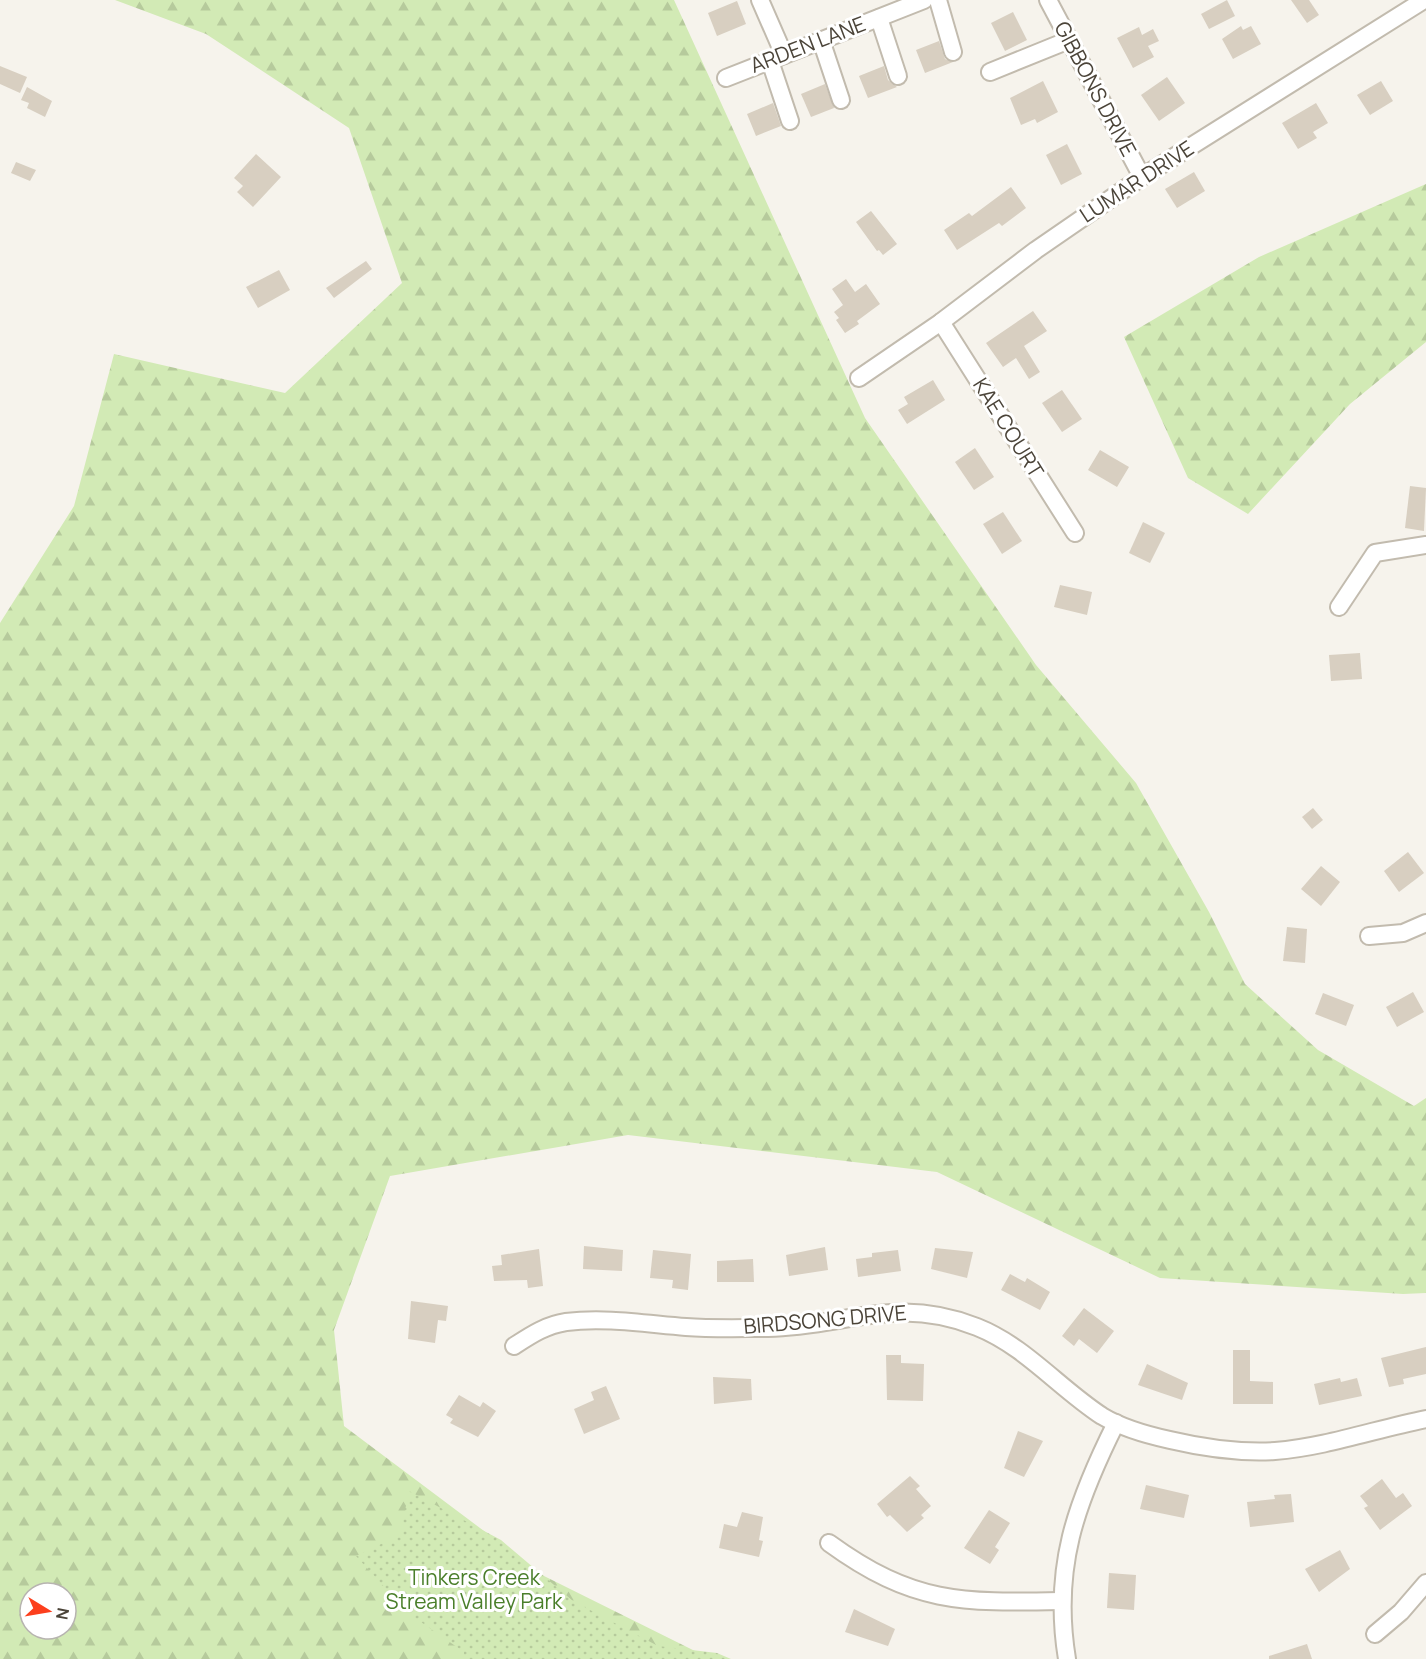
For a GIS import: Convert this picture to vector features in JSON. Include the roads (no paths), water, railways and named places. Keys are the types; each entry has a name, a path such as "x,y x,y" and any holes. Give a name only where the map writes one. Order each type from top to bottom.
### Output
{"street":[{"path":"760,0 777,58 790,121"},
{"name":"ARDEN LANE","path":"726,78 924,0"},
{"path":"938,0 952,52"},
{"name":"GIBBONS DRIVE","path":"1048,0 1142,177"},
{"name":"LUMAR DRIVE","path":"859,378 941,322 1036,250 1142,177 1424,0"},
{"path":"879,18 898,76"},
{"path":"990,72 1069,39"},
{"path":"821,40 841,100"},
{"name":"KAE COURT","path":"941,322 1075,533"},
{"path":"1339,607 1375,554 1426,545"},
{"path":"1370,936 1403,933 1426,923"},
{"name":"BIRDSONG DRIVE","path":"514,1346 541,1329 568,1322 770,1328 895,1311 963,1322 1004,1341 1077,1398 1116,1423 1171,1441 1232,1451 1259,1452 1291,1449 1426,1419"},
{"path":"1067,1659 1061,1601 1065,1559 1086,1482 1116,1423"},
{"path":"828,1543 890,1582 930,1595 982,1602 1061,1601"},
{"path":"1375,1634 1401,1612 1426,1583"}],"park label":[{"name":"Tinkers Creek Stream Valley Park","path":"474,1590"}]}
